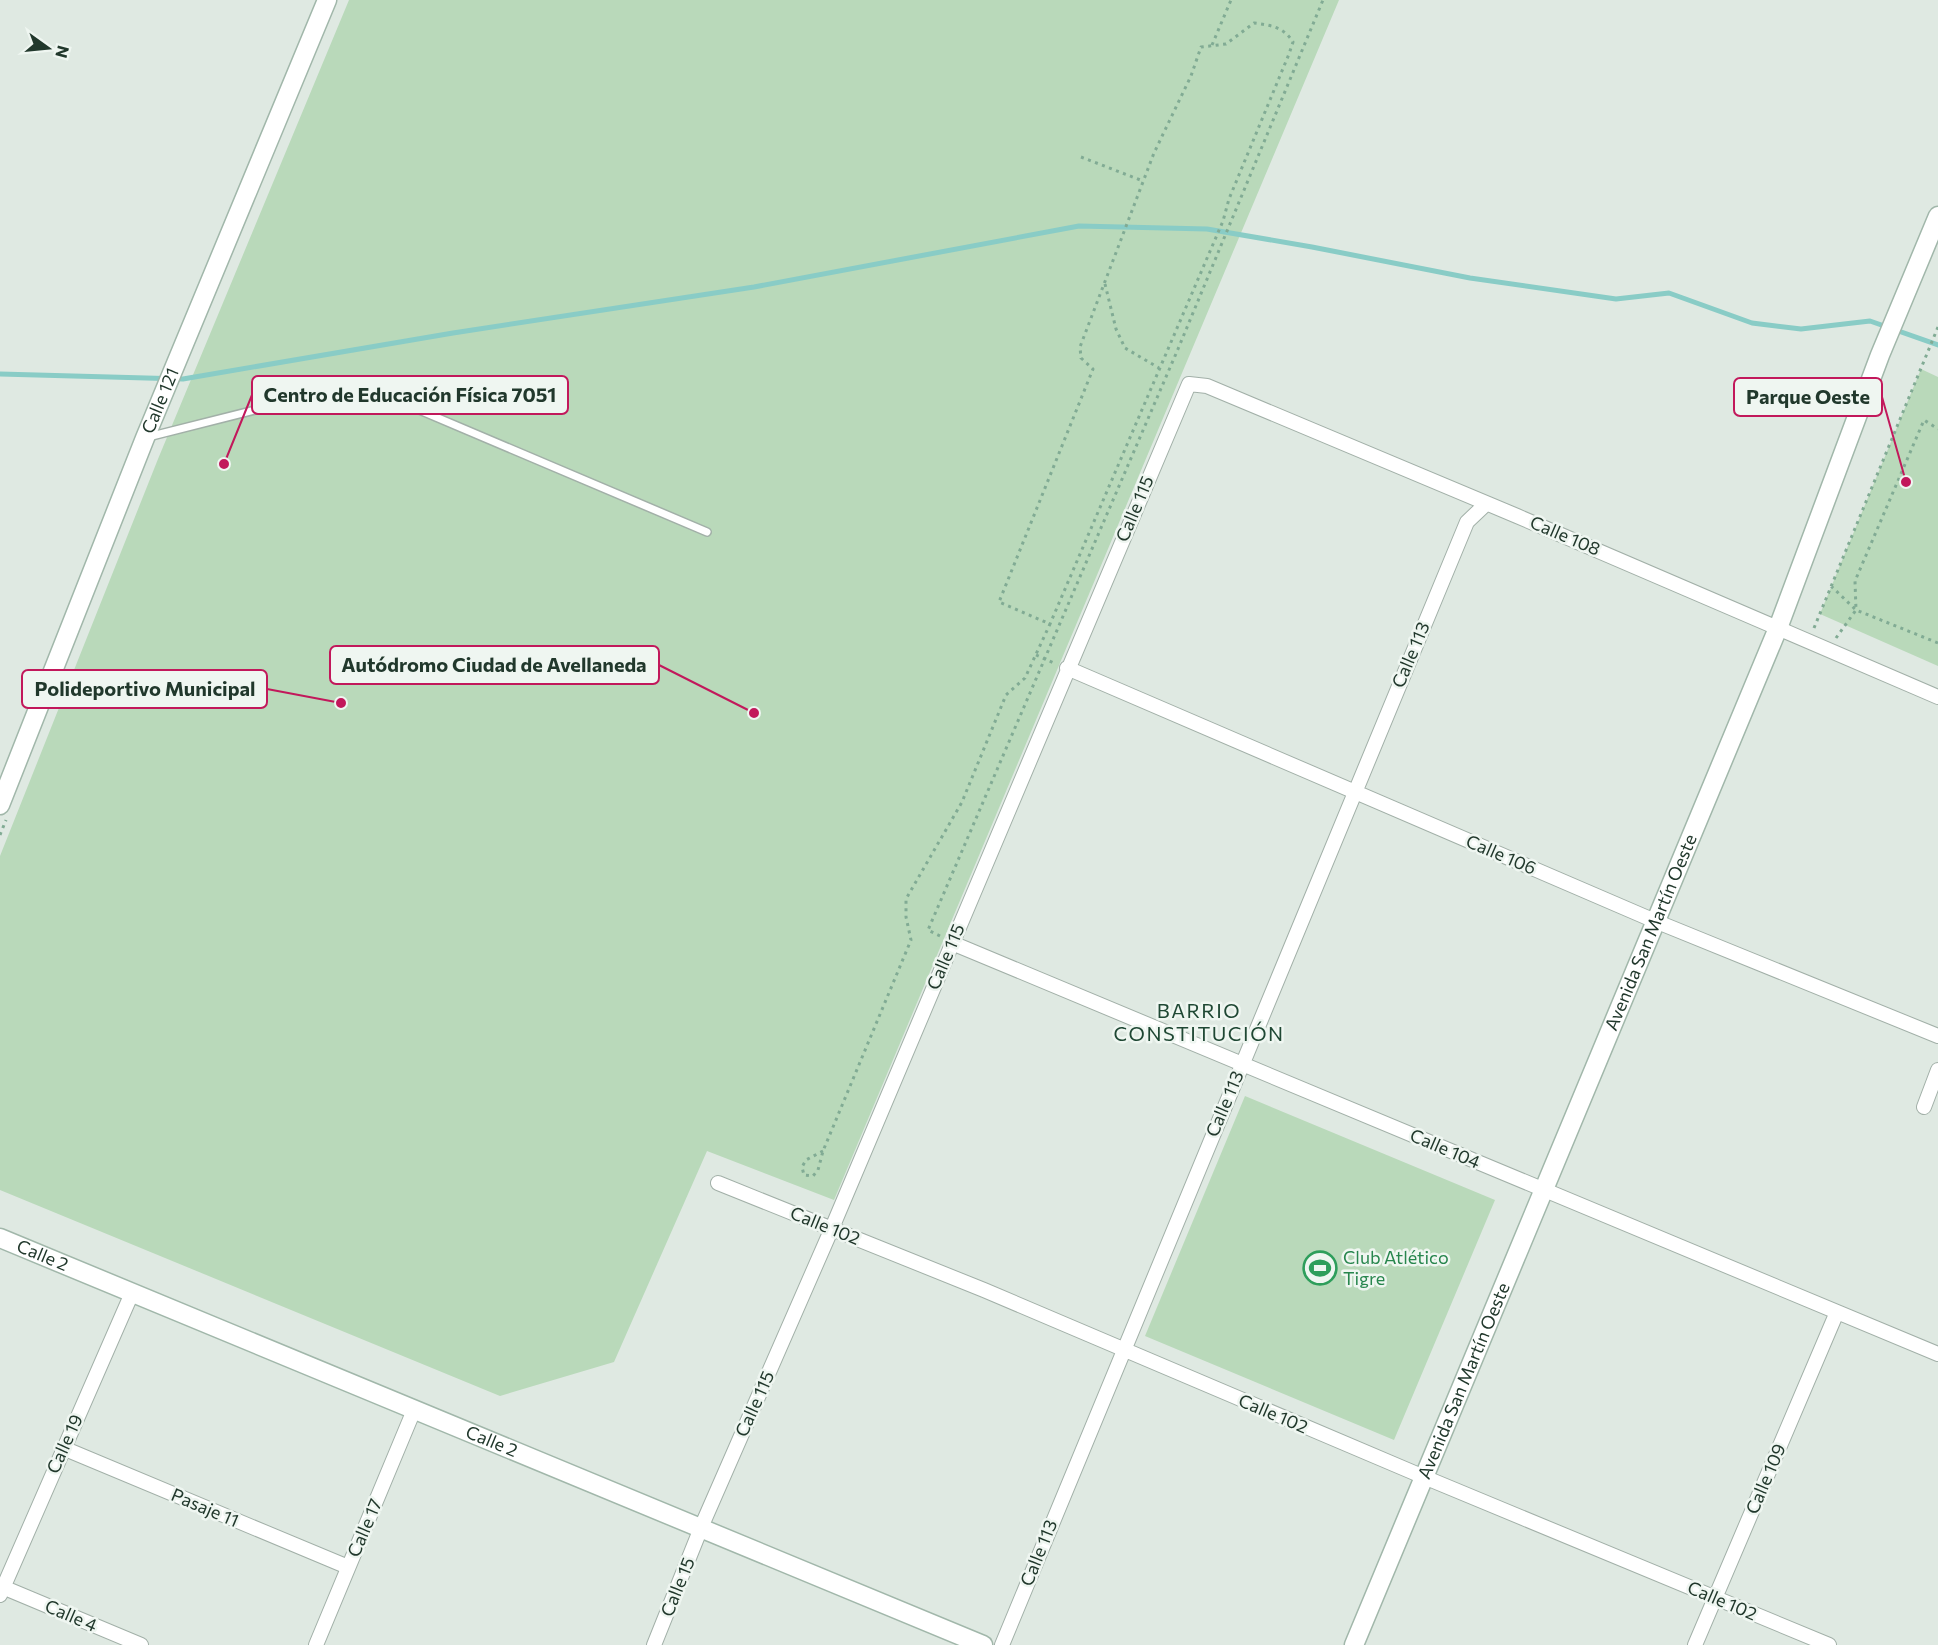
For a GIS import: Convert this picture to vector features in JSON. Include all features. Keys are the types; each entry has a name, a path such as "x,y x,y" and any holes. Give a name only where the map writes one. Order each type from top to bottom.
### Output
{"street":[{"name":"Calle 121","path":"0,805 145,438 327,0"},
{"name":"Avenida San Martín Oeste","path":"1354,1645 1778,627 1881,355 1938,216"},
{"name":"Calle 108","path":"1189,384 1207,386 1938,697"},
{"name":"Calle 115","path":"701,1528 832,1228 1189,384"},
{"name":"Calle 113","path":"1002,1645 1122,1350 1467,522 1486,504"},
{"name":"Calle 106","path":"1067,668 1655,921 1938,1036"},
{"name":"Calle 104","path":"952,943 1938,1354"},
{"path":"1924,1107 1938,1070"},
{"name":"Calle 102","path":"718,1183 984,1290 1424,1477 1829,1645"},
{"name":"Calle 2","path":"0,1238 983,1645"},
{"name":"Calle 19","path":"1,1590 132,1293"},
{"name":"Calle 109","path":"1695,1645 1837,1312"},
{"name":"Calle 17","path":"316,1645 414,1410"},
{"name":"Pasaje 11","path":"63,1448 348,1567"},
{"name":"Calle 15","path":"654,1645 701,1528"},
{"name":"Calle 4","path":"1,1590 141,1645"}],"lane":[{"path":"145,438 358,384 707,532"}],"path":[{"path":"1212,46 1231,0"},
{"path":"952,943 928,930 1229,226 1323,0"},
{"path":"823,1151 806,1160 802,1167 804,1175 813,1176 818,1170 823,1151 911,940 906,917 906,899 962,802 1006,694 1025,678 1036,655 1050,624 1223,221 1229,199 1293,42 1278,27 1254,23 1226,44 1201,47 1191,76 1154,153 1104,282 1080,347 1081,357 1093,369 999,602 1050,624"},
{"path":"1081,157 1143,181"},
{"path":"1104,282 1116,330 1125,348 1160,368"},
{"path":"1808,641 1938,327"},
{"path":"1828,649 1856,610 1855,581 1924,420 1938,429"},
{"path":"1831,586 1856,610 1938,643"},
{"path":"1036,655 1067,668"}],"green space":[{"path":"349,0 1339,0 834,1200 707,1151 614,1362 500,1396 0,1190 0,856 158,459"},
{"path":"1921,369 1938,377 1938,666 1820,614"},
{"name":"Club Atlético Tigre","path":"1245,1096 1495,1200 1394,1440 1145,1336"}],"waterway":[{"path":"0,374 183,379 453,333 754,287 1079,226 1207,229 1470,278 1616,299 1669,293 1752,323 1801,329 1870,321 1938,345"}],"place":[{"name":"Centro de Educación Física 7051","path":"224,464"},
{"name":"Parque Oeste","path":"1906,482"},
{"name":"Polideportivo Municipal","path":"341,703"},
{"name":"Autódromo Ciudad de Avellaneda","path":"754,713"},
{"name":"Club Atlético Tigre","path":"1320,1268"}],"district":[{"name":"BARRIO CONSTITUCIÓN","path":"1199,1022"}]}
